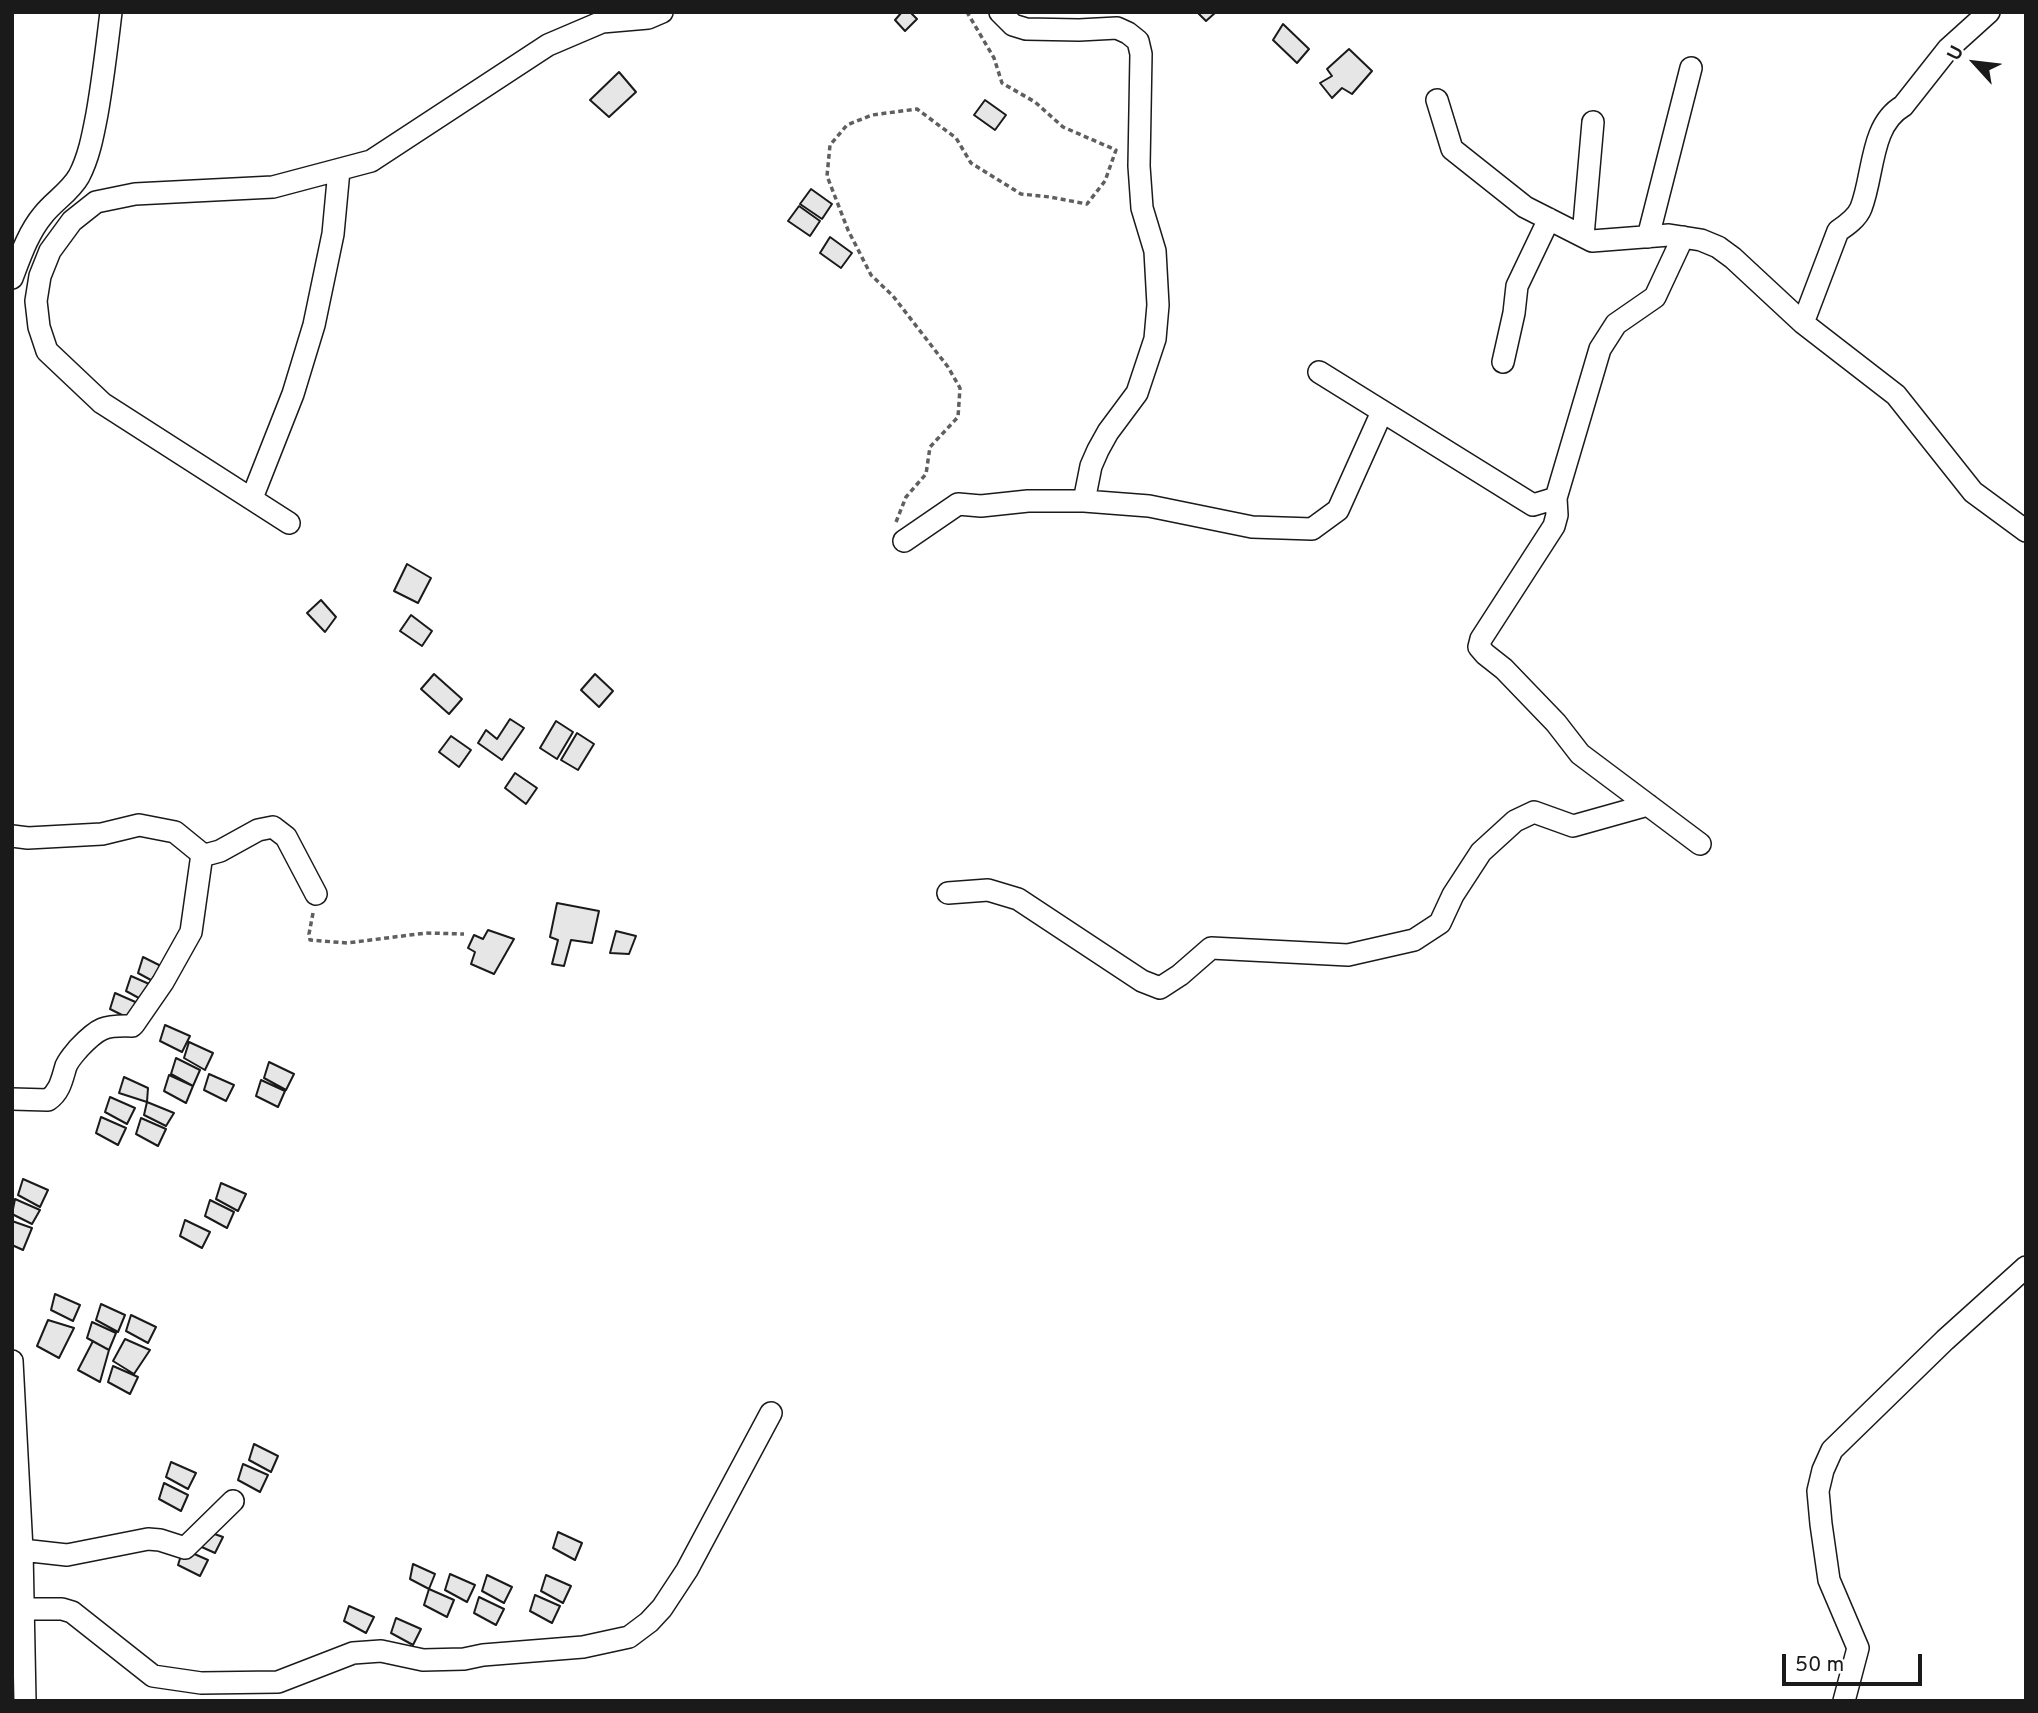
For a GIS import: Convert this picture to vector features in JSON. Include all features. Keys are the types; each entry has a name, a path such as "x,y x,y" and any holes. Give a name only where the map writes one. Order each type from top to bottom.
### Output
{"street":[{"path":"12,278 25,246 42,216 66,192 78,176 86,158 105,72 111,12"},
{"path":"289,523 102,403 47,351 39,327 36,301 40,276 50,251 72,221 96,202 135,194 273,187 371,161 548,46 582,20 602,22 648,18 662,12"},
{"path":"1000,12 1013,25 1026,29 1117,28 1138,41 1141,54 1139,166 1142,208 1155,251 1158,306 1155,340 1136,393 1098,450 1091,466 1084,500"},
{"path":"1803,323 1838,231 1849,223 1861,208 1882,126 1894,111 1903,106 1948,49 1989,12"},
{"path":"1648,237 1691,68"},
{"path":"1437,100 1452,149 1525,207 1592,241 1668,235 1701,240 1718,247 1803,323 1896,396 1973,492 2026,531"},
{"path":"1583,236 1593,122"},
{"path":"252,498 293,394 314,325 332,234 338,170"},
{"path":"1503,362 1517,286 1549,219"},
{"path":"1683,237 1655,297 1616,324 1600,349 1556,498 1557,515 1554,526 1479,646 1556,723 1580,754 1700,844"},
{"path":"1319,372 1533,505 1556,498"},
{"path":"904,541 958,504 981,506 1028,501 1084,500 1149,506 1252,527 1312,529 1338,510 1382,412"},
{"path":"948,893 988,890 1018,899 1142,981 1160,988 1212,948 1348,955 1414,940 1440,923 1453,895 1481,852 1515,821 1534,812 1573,826 1648,805"},
{"path":"12,835 28,838 102,834 139,825 174,832 202,854 209,855 258,830 273,827 286,837 316,894"},
{"path":"12,1099 48,1100 62,1081 68,1060 93,1033 107,1026 134,1024 163,982 191,932 202,854"},
{"path":"1844,1701 1858,1648 1829,1580 1818,1491 1823,1469 1832,1451 1945,1340 2026,1267"},
{"path":"12,1361 16,1492 23,1550 25,1701"},
{"path":"22,1608 62,1609 72,1612 153,1676 201,1683 278,1682 353,1653 381,1651 423,1660 464,1659 502,1653 583,1647 629,1637 662,1608 687,1570 771,1413"},
{"path":"23,1550 67,1555 148,1539 185,1548 233,1501"}],"path":[{"path":"904,541 894,527 906,497 926,474 930,447 958,417 960,388 948,367 893,296 871,275 848,230 828,176 830,145 847,125 872,115 917,109 956,138 971,163 1021,194 1087,204 1105,181 1116,150 1063,127 1035,102 1002,83 994,58 968,12"},
{"path":"316,894 310,940 347,943 426,933 464,934"}],"building":[{"path":"902,12 910,12 917,19 905,31 895,20"},
{"path":"1197,12 1216,12 1206,21"},
{"path":"1283,24 1309,49 1297,63 1273,40"},
{"path":"1349,49 1372,71 1352,94 1342,88 1332,98 1320,83 1332,76 1327,69"},
{"path":"619,72 636,92 609,117 590,100"},
{"path":"985,100 1006,115 995,130 974,115"},
{"path":"811,189 832,204 822,219 800,204"},
{"path":"799,206 820,221 810,236 788,221"},
{"path":"830,237 852,253 841,268 820,253"},
{"path":"407,564 431,578 418,603 394,591"},
{"path":"321,600 336,617 325,632 307,613"},
{"path":"411,615 432,631 422,646 400,631"},
{"path":"434,674 462,699 449,714 421,689"},
{"path":"595,674 613,691 599,707 581,690"},
{"path":"510,719 524,728 502,760 478,743 486,730 497,739"},
{"path":"556,721 573,732 557,759 540,748"},
{"path":"577,733 594,744 578,770 561,760"},
{"path":"451,736 471,750 459,767 439,752"},
{"path":"515,773 537,788 526,804 505,788"},
{"path":"557,903 599,911 592,943 571,940 564,966 552,964 558,940 550,937"},
{"path":"488,930 514,939 494,974 471,964 475,952 468,948 474,935 483,939"},
{"path":"616,931 636,936 629,954 610,953"},
{"path":"143,957 167,969 160,985 138,973"},
{"path":"131,976 156,987 148,1003 126,991"},
{"path":"115,993 140,1004 132,1020 110,1009"},
{"path":"165,1025 190,1036 182,1052 160,1041"},
{"path":"189,1042 213,1053 205,1070 184,1058"},
{"path":"176,1058 200,1070 193,1086 171,1074"},
{"path":"269,1062 294,1074 286,1090 264,1078"},
{"path":"209,1074 234,1085 226,1101 204,1090"},
{"path":"169,1075 193,1086 186,1103 164,1091"},
{"path":"124,1077 148,1088 147,1102 119,1093"},
{"path":"261,1080 285,1091 278,1107 256,1096"},
{"path":"110,1097 135,1108 127,1124 105,1112"},
{"path":"147,1102 174,1113 166,1126 144,1115"},
{"path":"101,1117 126,1128 118,1145 96,1133"},
{"path":"141,1118 166,1129 158,1146 136,1134"},
{"path":"23,1179 48,1190 40,1207 18,1195"},
{"path":"221,1183 246,1194 238,1211 216,1199"},
{"path":"15,1199 40,1210 32,1224 12,1214"},
{"path":"210,1200 234,1212 227,1228 205,1216"},
{"path":"185,1220 210,1232 202,1248 180,1236"},
{"path":"12,1221 32,1228 23,1250 12,1245"},
{"path":"55,1294 80,1305 73,1321 51,1310"},
{"path":"101,1304 125,1315 118,1332 96,1320"},
{"path":"131,1315 156,1327 148,1343 126,1331"},
{"path":"48,1320 74,1328 59,1358 37,1346"},
{"path":"92,1322 116,1333 109,1350 87,1338"},
{"path":"125,1339 150,1350 134,1374 113,1361"},
{"path":"93,1341 109,1350 100,1382 78,1370"},
{"path":"113,1366 138,1377 130,1394 108,1382"},
{"path":"254,1444 278,1456 271,1472 249,1460"},
{"path":"171,1462 196,1473 188,1489 166,1477"},
{"path":"243,1464 268,1475 260,1492 238,1480"},
{"path":"164,1483 188,1495 181,1511 159,1499"},
{"path":"206,1531 223,1537 215,1553 195,1544"},
{"path":"558,1532 582,1543 575,1560 553,1548"},
{"path":"183,1549 208,1560 200,1576 178,1565"},
{"path":"413,1564 435,1574 429,1589 410,1579"},
{"path":"450,1574 475,1585 467,1602 445,1590"},
{"path":"487,1575 512,1587 504,1603 482,1591"},
{"path":"546,1575 571,1586 563,1603 541,1591"},
{"path":"429,1589 454,1600 447,1617 424,1605"},
{"path":"535,1595 560,1606 552,1623 530,1611"},
{"path":"479,1597 504,1609 496,1625 474,1613"},
{"path":"349,1606 374,1617 366,1633 344,1621"},
{"path":"396,1618 421,1629 413,1645 391,1633"}]}
